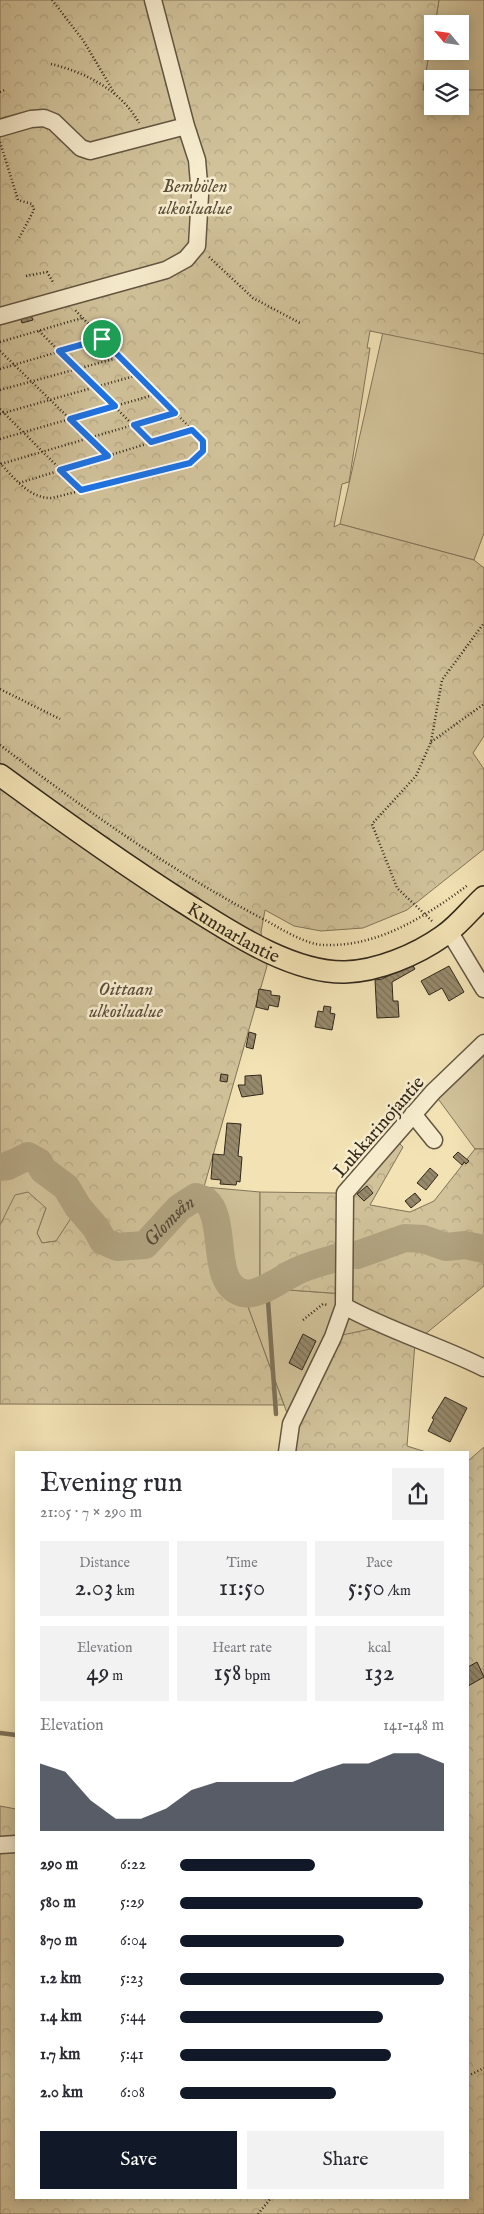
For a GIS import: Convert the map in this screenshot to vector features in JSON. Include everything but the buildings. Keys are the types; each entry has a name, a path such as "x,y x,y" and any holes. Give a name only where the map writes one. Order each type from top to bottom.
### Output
{"main road":[{"name":"Kunnarlantie","path":"0,775 116,858 231,932 271,954 316,968 344,972 377,967 412,953 449,931 478,889"}],"street":[{"path":"0,316 166,270 186,259 197,246 200,195 197,160 186,126 153,0"},
{"path":"0,128 32,119 44,118 54,122 82,148 90,151 186,126"},
{"path":"449,931 484,989"},
{"name":"Lukkarinojantie","path":"287,1451 291,1424 333,1337 344,1306 345,1193 413,1114 484,1043"},
{"path":"413,1114 434,1140"},
{"path":"344,1306 372,1322 418,1338 484,1368"},
{"path":"0,1845 15,1844"}],"path":[{"path":"52,0 87,47 115,94"},
{"path":"51,64 73,69 115,94 132,110 139,123 143,138"},
{"path":"0,92 5,90"},
{"path":"0,141 18,200 32,204 34,210 18,240"},
{"path":"197,246 253,298 300,323"},
{"path":"26,276 47,272 63,298 203,441 204,446 203,451 190,463 45,498 28,490 19,483 0,463 175,413"},
{"path":"0,342 82,318"},
{"path":"39,331 151,442"},
{"path":"0,369 102,339"},
{"path":"0,351 108,456"},
{"path":"0,390 120,357"},
{"path":"2,413 138,375"},
{"path":"0,438 157,394"},
{"path":"0,409 81,490"},
{"path":"19,483 192,430"},
{"path":"427,915 397,888 372,824 416,776 430,742 442,680 484,623"},
{"path":"0,688 60,719"},
{"path":"430,742 484,704"},
{"path":"0,745 136,844 241,908 293,935 323,945 369,941 427,915 478,889"},
{"path":"303,1320 323,1304 344,1306"},
{"path":"469,2076 484,2068"},
{"path":"258,2214 270,2199"}],"green space":[{"path":"0,0 439,0 436,15 424,15 424,60 428,60 426,70 424,70 424,115 469,115 469,90 484,90 484,354 370,331 367,348 370,348 349,482 342,484 334,527 340,524 474,560 484,568 484,736 473,753 484,769 484,849 407,910 363,928 321,931 294,926 265,910 261,932 267,966 204,1187 284,1405 0,1404 0,1225 15,1195 28,1192 46,1208 37,1233 42,1243 56,1241 77,1209 44,1166 11,1155 0,1163"},
{"path":"439,0 484,0 484,90 469,90 469,70 426,70 428,60 469,60 469,15 436,15"},
{"path":"383,332 484,354 484,533 474,560 340,524"},
{"path":"484,1053 484,1149 475,1149 436,1096"},
{"path":"396,1140 403,1147 370,1205 410,1212 434,1201 475,1149 484,1149 484,1286 424,1335 352,1305 345,1294 260,1288 260,1192 337,1193 361,1178"},
{"path":"0,1144 50,1144 89,1190 57,1241 42,1243 37,1233 46,1208 0,1225"},
{"path":"204,1187 260,1192 260,1288 345,1294 424,1335 291,1424"},
{"path":"375,1328 415,1343 407,1446 423,1451 293,1451 307,1392 333,1337"},
{"path":"484,1447 484,2214 0,2214 0,1806 15,1809 15,2199 469,2199 469,1460"}],"waterway":[{"name":"Glomsån","path":"0,1167 8,1166 28,1156 39,1162 43,1170 66,1187 78,1207 96,1228 103,1241 117,1247 145,1245 179,1208 196,1197 205,1200 213,1210 226,1278 233,1287 243,1293 263,1290 311,1265 339,1257"},
{"path":"357,1255 405,1238 423,1239 446,1247 465,1245 484,1249"},
{"path":"267,1287 276,1414"},
{"path":"0,1733 15,1735"}],"route":[{"path":"102,339 175,413 134,425 151,442 192,430 203,441 204,446 203,451 190,463 81,490 60,470 108,456 70,419 115,406 59,351 102,339"}],"park label":[{"name":"Bembölen ulkoilualue","path":"195,196"},
{"name":"Oittaan ulkoilualue","path":"126,999"}]}
